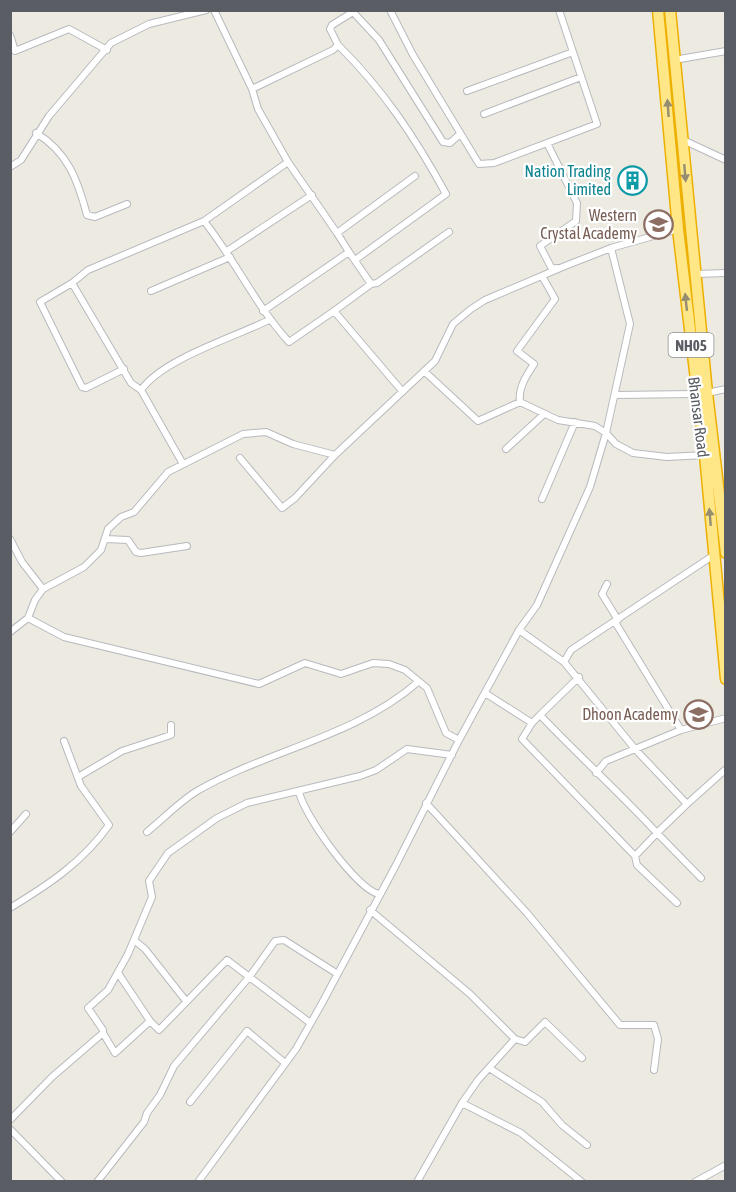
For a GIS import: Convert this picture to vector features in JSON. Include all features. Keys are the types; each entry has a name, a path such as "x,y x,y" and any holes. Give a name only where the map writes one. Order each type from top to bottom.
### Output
{"highway":[{"name":"Bhansar Road","path":"658,10 678,229 710,454 724,517 726,553"},
{"name":"Bhansar Road","path":"670,10 696,274 701,394"},
{"name":"Bhansar Road","path":"710,454 714,555 726,680"}],"street":[{"path":"173,10 177,17"},
{"path":"10,167 21,160 36,133 122,35 150,24 206,10"},
{"path":"214,10 252,89 258,108 288,162 371,284"},
{"path":"390,10 479,164 494,163 597,124 559,10"},
{"path":"355,260 447,194 402,120 375,83 338,45 330,29 332,25 353,12 379,40 443,142 450,142 460,134"},
{"path":"10,35 15,51 69,29 107,50"},
{"path":"252,89 338,45"},
{"path":"675,60 726,51"},
{"path":"467,91 573,52"},
{"path":"484,114 580,77"},
{"path":"36,133 55,144 67,159 87,215 95,217 127,204"},
{"path":"683,140 726,160"},
{"path":"548,143 577,203 576,221 540,246 552,269 565,266"},
{"path":"124,369 86,388 79,384 40,306 42,300 72,283 88,270 204,221 288,162"},
{"path":"337,233 415,176"},
{"path":"151,291 228,254 312,195"},
{"path":"204,221 228,254 269,320 289,342 371,284 386,278 449,232"},
{"path":"240,458 282,508 435,361 453,324 471,309 486,300 611,248 678,229"},
{"path":"198,1182 285,1062 321,1005 459,741 519,630 537,605 590,487 606,433 630,324 611,248"},
{"path":"263,311 349,252"},
{"path":"696,274 726,273"},
{"path":"520,402 519,395 524,379 534,364 517,351 555,299 542,276"},
{"path":"72,283 131,383 141,390 183,464"},
{"path":"334,311 402,391"},
{"path":"141,390 151,377 166,366 269,320"},
{"path":"424,371 478,421 520,402"},
{"path":"615,395 701,394 726,389"},
{"path":"520,402 543,415 595,426 606,433 616,444 633,453 667,457 710,454"},
{"path":"506,449 543,415"},
{"path":"542,499 575,422"},
{"path":"10,632 28,618 35,600 43,589 84,567 101,550 108,528 121,517 134,512 168,472 243,434 266,432 292,444 335,455"},
{"path":"10,539 22,562 43,589"},
{"path":"106,539 128,540 136,552 141,553 187,546"},
{"path":"564,662 571,650 714,555"},
{"path":"607,584 602,594 681,730"},
{"path":"28,618 64,638 259,684 305,663 341,674 373,663 389,664 405,670 427,688 446,733 459,741"},
{"path":"519,630 564,662 579,677 635,749 687,804"},
{"path":"579,677 532,723 522,739 635,856 637,865 677,903"},
{"path":"147,832 195,793 230,774 367,717 418,682"},
{"path":"485,693 532,723"},
{"path":"540,715 596,773 614,786 701,878"},
{"path":"596,773 606,761 681,730 726,718"},
{"path":"78,777 122,751 171,735 171,725"},
{"path":"10,908 43,889 72,866 95,844 109,825 86,793 64,741"},
{"path":"150,1021 116,1053 88,1008 108,990 117,973 152,897 149,880 168,854 217,818 247,802 300,792 376,770 407,749 452,755"},
{"path":"635,856 726,769"},
{"path":"300,792 301,800 326,841 361,883 379,894"},
{"path":"426,803 527,913 620,1025 654,1025 658,1039 654,1070"},
{"path":"10,832 26,814"},
{"path":"370,910 470,994 515,1039 525,1042 545,1022 582,1058"},
{"path":"97,1182 144,1122 174,1066 278,939 336,973"},
{"path":"134,940 145,948 186,1001"},
{"path":"117,973 150,1021 159,1030 227,960 309,1022"},
{"path":"190,1102 247,1031 285,1062"},
{"path":"10,1120 52,1077 103,1033"},
{"path":"417,1182 462,1103 515,1039"},
{"path":"489,1068 542,1102 562,1125 587,1145"},
{"path":"462,1103 521,1133 582,1182"},
{"path":"10,1129 62,1182"},
{"path":"695,1182 726,1165"}],"place":[{"name":"Nation Trading Limited","path":"632,180"},
{"name":"Western Crystal Academy","path":"658,224"},
{"name":"Dhoon Academy","path":"699,714"}]}
